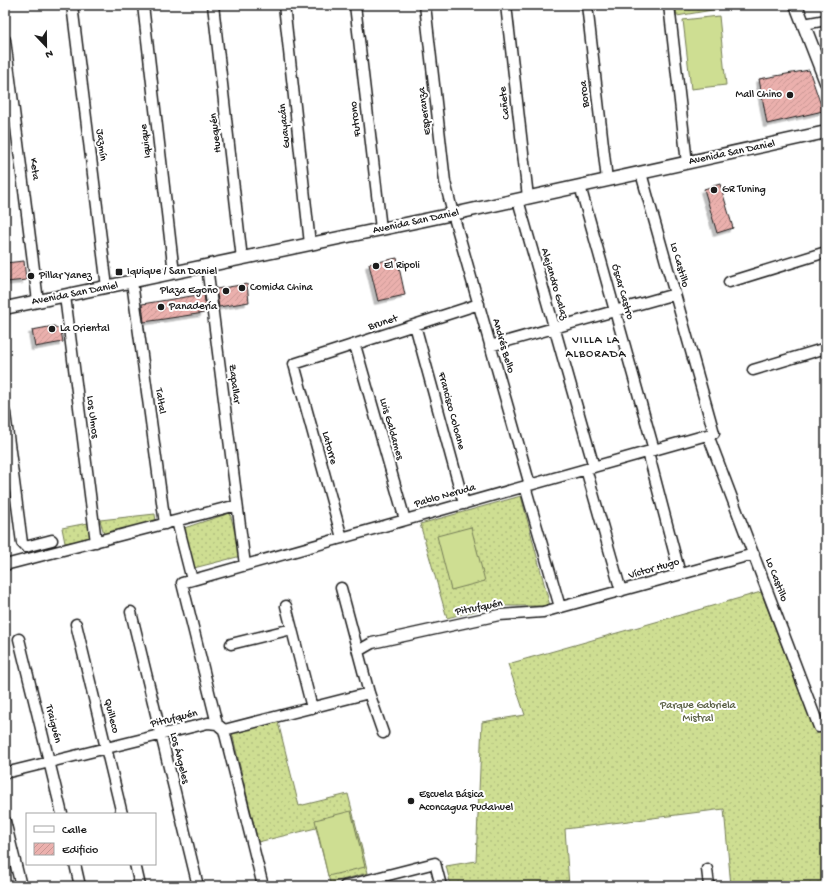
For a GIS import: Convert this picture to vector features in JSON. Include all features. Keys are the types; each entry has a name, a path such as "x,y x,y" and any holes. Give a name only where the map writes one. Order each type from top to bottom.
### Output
{"street":[{"name":"Jazmín","path":"72,5 107,287"},
{"name":"Iquique","path":"143,5 174,273"},
{"name":"Huequén","path":"213,5 242,259"},
{"name":"Guayacán","path":"284,5 310,244"},
{"name":"Futrono","path":"355,5 381,229"},
{"name":"Esperanza","path":"425,5 445,182 453,214"},
{"name":"Cañete","path":"506,5 523,199"},
{"name":"Boroa","path":"587,5 607,180"},
{"path":"669,5 687,163"},
{"path":"796,5 826,82"},
{"path":"804,24 826,20"},
{"name":"Keta","path":"5,40 38,301"},
{"name":"Avenida San Daniel","path":"5,308 523,199 826,132"},
{"name":"Lo Castillo","path":"641,173 675,294 711,434 819,728 826,725"},
{"name":"Óscar Castro","path":"580,186 615,311 651,451 680,574"},
{"name":"Alejandro Galaz","path":"523,199 554,328 621,591"},
{"name":"Andrés Bello","path":"453,214 479,304 560,607"},
{"path":"729,282 826,252"},
{"name":"Zapallar","path":"207,266 245,565"},
{"name":"Taltal","path":"132,282 165,524"},
{"path":"490,346 675,294"},
{"name":"Los Ulmos","path":"65,296 96,542"},
{"name":"Brunet","path":"294,364 479,304"},
{"name":"Francisco Coloane","path":"415,325 464,504"},
{"name":"Luis Galdames","path":"354,345 405,520"},
{"path":"753,370 826,348"},
{"name":"Latorre","path":"294,364 342,538"},
{"path":"5,413 22,543 26,547 52,540"},
{"name":"Pablo Neruda","path":"187,581 711,434"},
{"path":"5,565 237,505"},
{"path":"177,521 187,581 220,727 264,886"},
{"name":"Víctor Hugo","path":"560,607 754,554"},
{"path":"340,588 383,733"},
{"path":"286,606 312,708"},
{"name":"Pitrufquén","path":"358,651 372,643 499,615 543,612 560,607"},
{"name":"Los Ángeles","path":"131,612 198,886"},
{"name":"Quilleco","path":"76,624 122,813"},
{"path":"231,644 292,629"},
{"name":"Traiguén","path":"19,639 62,813"},
{"name":"Pitrufquén","path":"5,773 208,723 220,727 312,708 370,693"},
{"path":"5,821 21,886"},
{"path":"345,886 380,882 435,863 441,886"},
{"path":"75,865 80,886"},
{"path":"135,865 140,886"},
{"path":"707,869 709,886"}],"green space":[{"path":"675,5 717,5 718,9 677,16"},
{"path":"719,16 726,85 691,89 683,20"},
{"path":"521,496 550,606 495,606 447,618 420,524"},
{"path":"230,513 241,556 194,568 184,528"},
{"path":"155,514 156,521 104,534 100,520"},
{"path":"88,523 91,539 65,543 62,528"},
{"path":"471,527 485,581 451,590 437,536"},
{"name":"Parque Gabriela Mistral","path":"761,592 816,734 826,730 826,886 731,886 724,809 565,829 569,886 451,886 446,866 476,861 482,722 525,715 508,664"},
{"path":"278,722 299,806 348,794 368,873 330,883 316,828 258,842 232,733"},
{"path":"351,811 365,867 328,876 315,820"}],"building":[{"name":"Mall Chino","path":"809,70 823,111 767,124 759,79"},
{"path":"720,184 733,228 717,233 704,189"},
{"path":"397,258 405,295 378,301 369,264"},
{"path":"24,261 26,280 6,282 5,263"},
{"path":"247,284 249,302 219,307 216,289"},
{"path":"204,294 206,309 204,309 204,313 144,322 142,304"},
{"path":"54,326 61,331 63,342 35,347 32,330"}],"place":[{"name":"Mall Chino","path":"790,95"},
{"name":"GR Tuning","path":"714,190"},
{"name":"El Ripoli","path":"376,266"},
{"name":"Iquique / San Daniel","path":"119,272"},
{"name":"Pillar Yanez","path":"31,276"},
{"name":"Comida China","path":"242,288"},
{"name":"Plaza Egoño","path":"226,291"},
{"name":"Panadería","path":"161,307"},
{"name":"La Oriental","path":"52,329"},
{"name":"Escuela Básica Aconcagua Pudahuel","path":"411,801"}],"district":[{"name":"VILLA LA ALBORADA","path":"596,348"}]}
